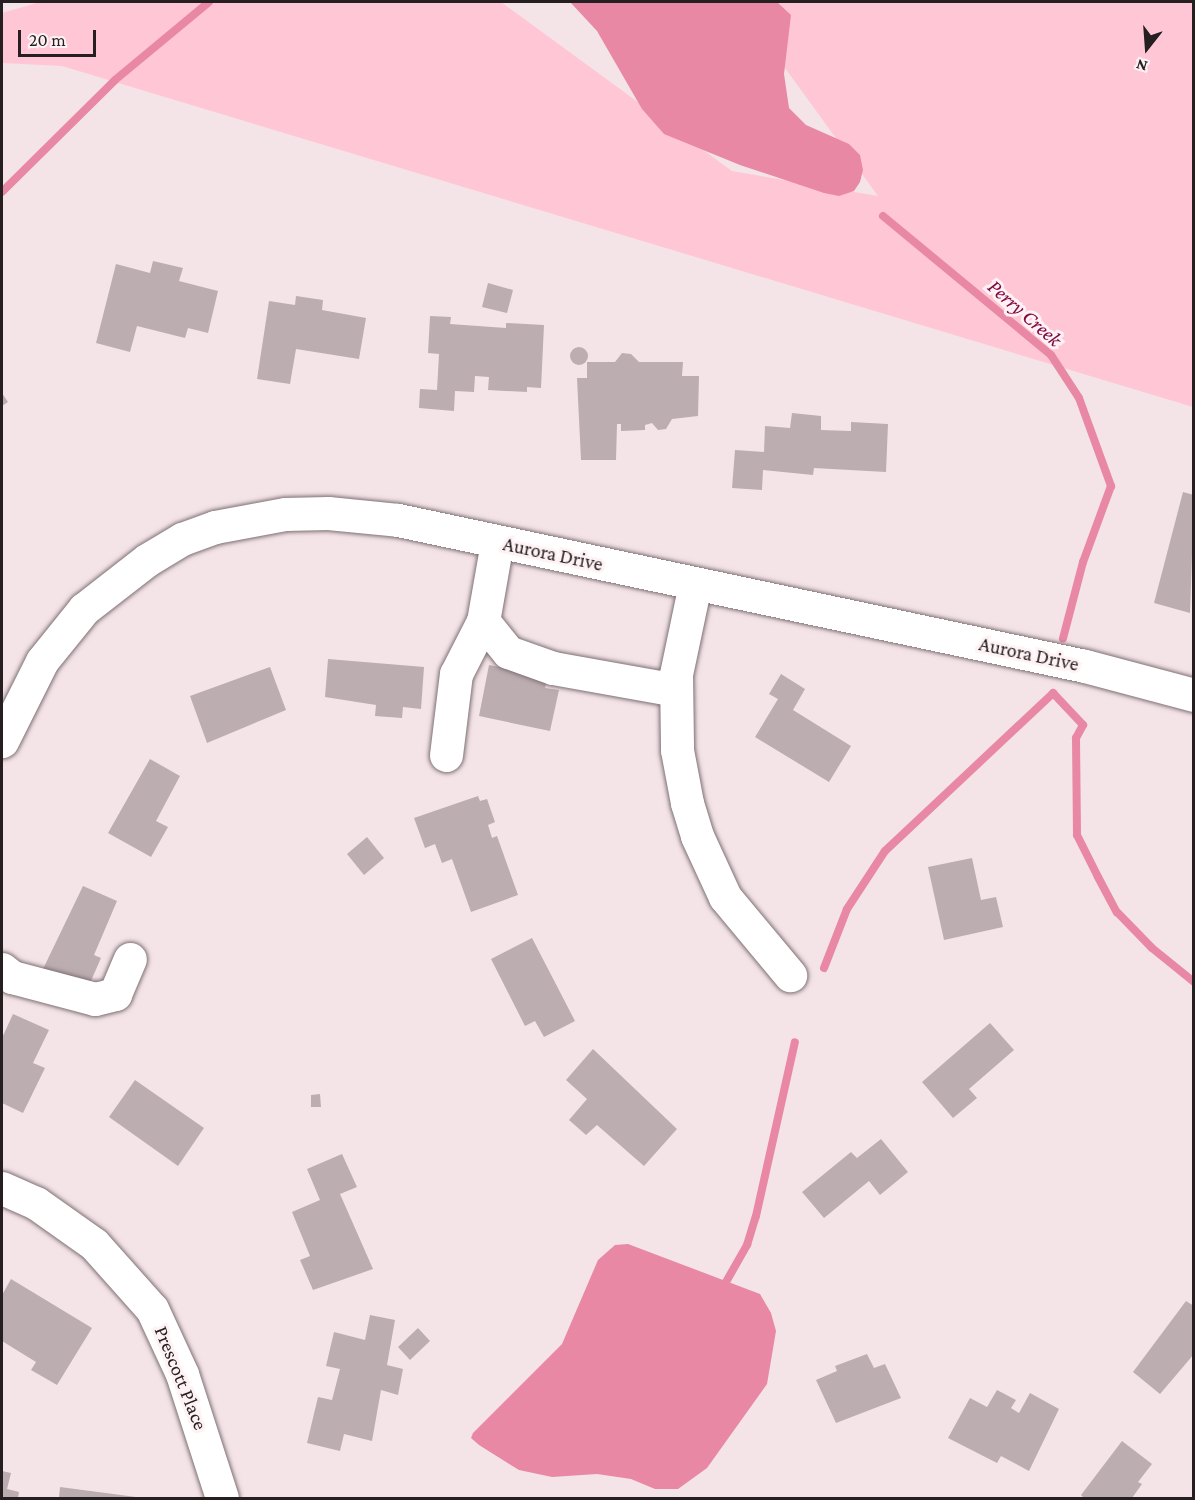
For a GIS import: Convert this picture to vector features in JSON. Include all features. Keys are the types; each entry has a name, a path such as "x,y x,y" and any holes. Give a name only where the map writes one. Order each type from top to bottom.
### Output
{"street":[{"name":"Aurora Drive","path":"2,741 42,661 84,609 182,538 215,527 277,516 328,513 398,520 1085,666 1194,695"},
{"path":"446,755 456,674 483,621 496,542"},
{"path":"695,584 686,616 676,690 677,750 698,836 726,897 790,975"},
{"path":"483,621 508,652 553,668 676,690"},
{"path":"2,969 12,977 95,999 116,994 130,959"},
{"name":"Prescott Place","path":"2,1188 36,1203 94,1244 152,1309 182,1374 222,1498"}],"shaded area":[{"path":"40,2 501,2 732,171 878,196 737,2 1193,2 1193,407 62,66 2,63 2,13"},
{"path":"570,2 777,2 791,15 784,74 789,108 806,125 849,144 860,155 863,170 860,182 854,191 839,196 824,193 740,165 664,134 642,109 597,31"},
{"path":"628,1244 760,1294 771,1313 776,1331 767,1384 707,1468 678,1489 655,1489 631,1479 597,1474 552,1477 519,1470 479,1445 471,1438 473,1433 562,1344 598,1260 615,1245"}],"building":[{"path":"153,261 183,268 179,281 218,291 208,333 188,328 185,338 137,326 130,352 96,343 116,264 150,273"},
{"path":"488,283 513,290 507,313 482,307"},
{"path":"296,296 323,300 322,310 366,318 359,359 296,349 290,384 257,379 269,301 295,305"},
{"path":"430,316 451,317 450,324 506,328 506,323 544,325 541,388 527,387 527,392 488,390 489,377 475,376 474,392 455,391 454,411 419,408 420,389 437,390 439,354 428,353"},
{"path":"579,347 585,350 588,356 585,362 579,365 573,362 570,356 573,350"},
{"path":"622,353 631,354 639,362 683,362 682,376 699,376 698,416 672,419 666,429 658,430 652,423 645,425 645,430 621,431 621,424 617,424 616,460 581,460 577,378 587,378 587,362 615,362"},
{"path":"2,393 8,402 2,406"},
{"path":"792,413 821,416 821,430 851,431 851,422 888,424 886,472 814,468 813,475 763,470 762,490 732,488 735,450 764,452 765,426 790,428"},
{"path":"1183,492 1194,495 1190,613 1154,603"},
{"path":"328,659 424,667 421,709 403,707 402,718 375,716 376,705 325,697"},
{"path":"489,665 530,673 547,680 545,688 559,690 550,731 479,716"},
{"path":"270,667 286,710 207,743 190,696"},
{"path":"781,674 805,689 793,710 851,746 829,782 755,737 778,699 769,694"},
{"path":"150,759 180,776 156,821 168,827 151,857 108,833"},
{"path":"478,796 480,801 487,799 495,822 488,825 492,838 497,836 518,895 471,912 452,859 442,863 435,844 425,848 414,818"},
{"path":"367,837 384,858 364,875 347,854"},
{"path":"972,858 981,900 996,897 1003,927 944,940 928,867"},
{"path":"83,886 117,901 94,955 101,958 87,990 43,969"},
{"path":"532,938 575,1021 544,1037 535,1021 525,1026 491,959"},
{"path":"13,1014 49,1030 33,1063 45,1068 23,1113 2,1103 2,1038"},
{"path":"990,1023 1014,1050 969,1089 977,1098 953,1118 922,1082"},
{"path":"593,1049 677,1129 644,1166 597,1125 586,1135 569,1120 587,1099 566,1080"},
{"path":"135,1080 204,1128 178,1166 109,1117"},
{"path":"320,1094 321,1107 311,1107 311,1095"},
{"path":"881,1139 908,1172 880,1195 869,1181 824,1218 802,1192 851,1152 857,1158"},
{"path":"342,1154 357,1187 340,1194 373,1269 313,1290 300,1260 310,1256 292,1212 320,1200 307,1169"},
{"path":"11,1279 92,1328 57,1385 31,1370 36,1362 2,1341 2,1295"},
{"path":"1186,1301 1194,1306 1194,1354 1160,1394 1133,1372"},
{"path":"370,1315 395,1320 387,1365 403,1369 398,1395 381,1390 372,1441 344,1434 340,1451 307,1443 318,1397 332,1400 340,1369 326,1366 334,1332 365,1340"},
{"path":"418,1328 430,1341 410,1360 398,1347"},
{"path":"867,1354 874,1368 885,1364 901,1398 836,1423 816,1380 837,1371 835,1366"},
{"path":"997,1390 1016,1400 1011,1408 1019,1413 1030,1393 1059,1409 1029,1471 1001,1456 997,1463 948,1438 970,1398 987,1407"},
{"path":"1122,1441 1152,1464 1138,1482 1142,1484 1132,1498 1084,1498 1081,1495"},
{"path":"2,1471 11,1473 7,1489 19,1492 18,1498 2,1498"},
{"path":"60,1487 136,1497 136,1498 59,1498"}],"waterway":[{"path":"2,192 115,80 209,2"},
{"name":"Perry Creek","path":"883,216 1051,355 1079,398 1111,486 1083,562 1063,638"},
{"path":"824,968 847,909 885,851 1053,693 1083,725 1076,738 1077,835 1117,912 1152,948 1194,982"},
{"path":"726,1282 747,1245 756,1216 795,1042"}]}
